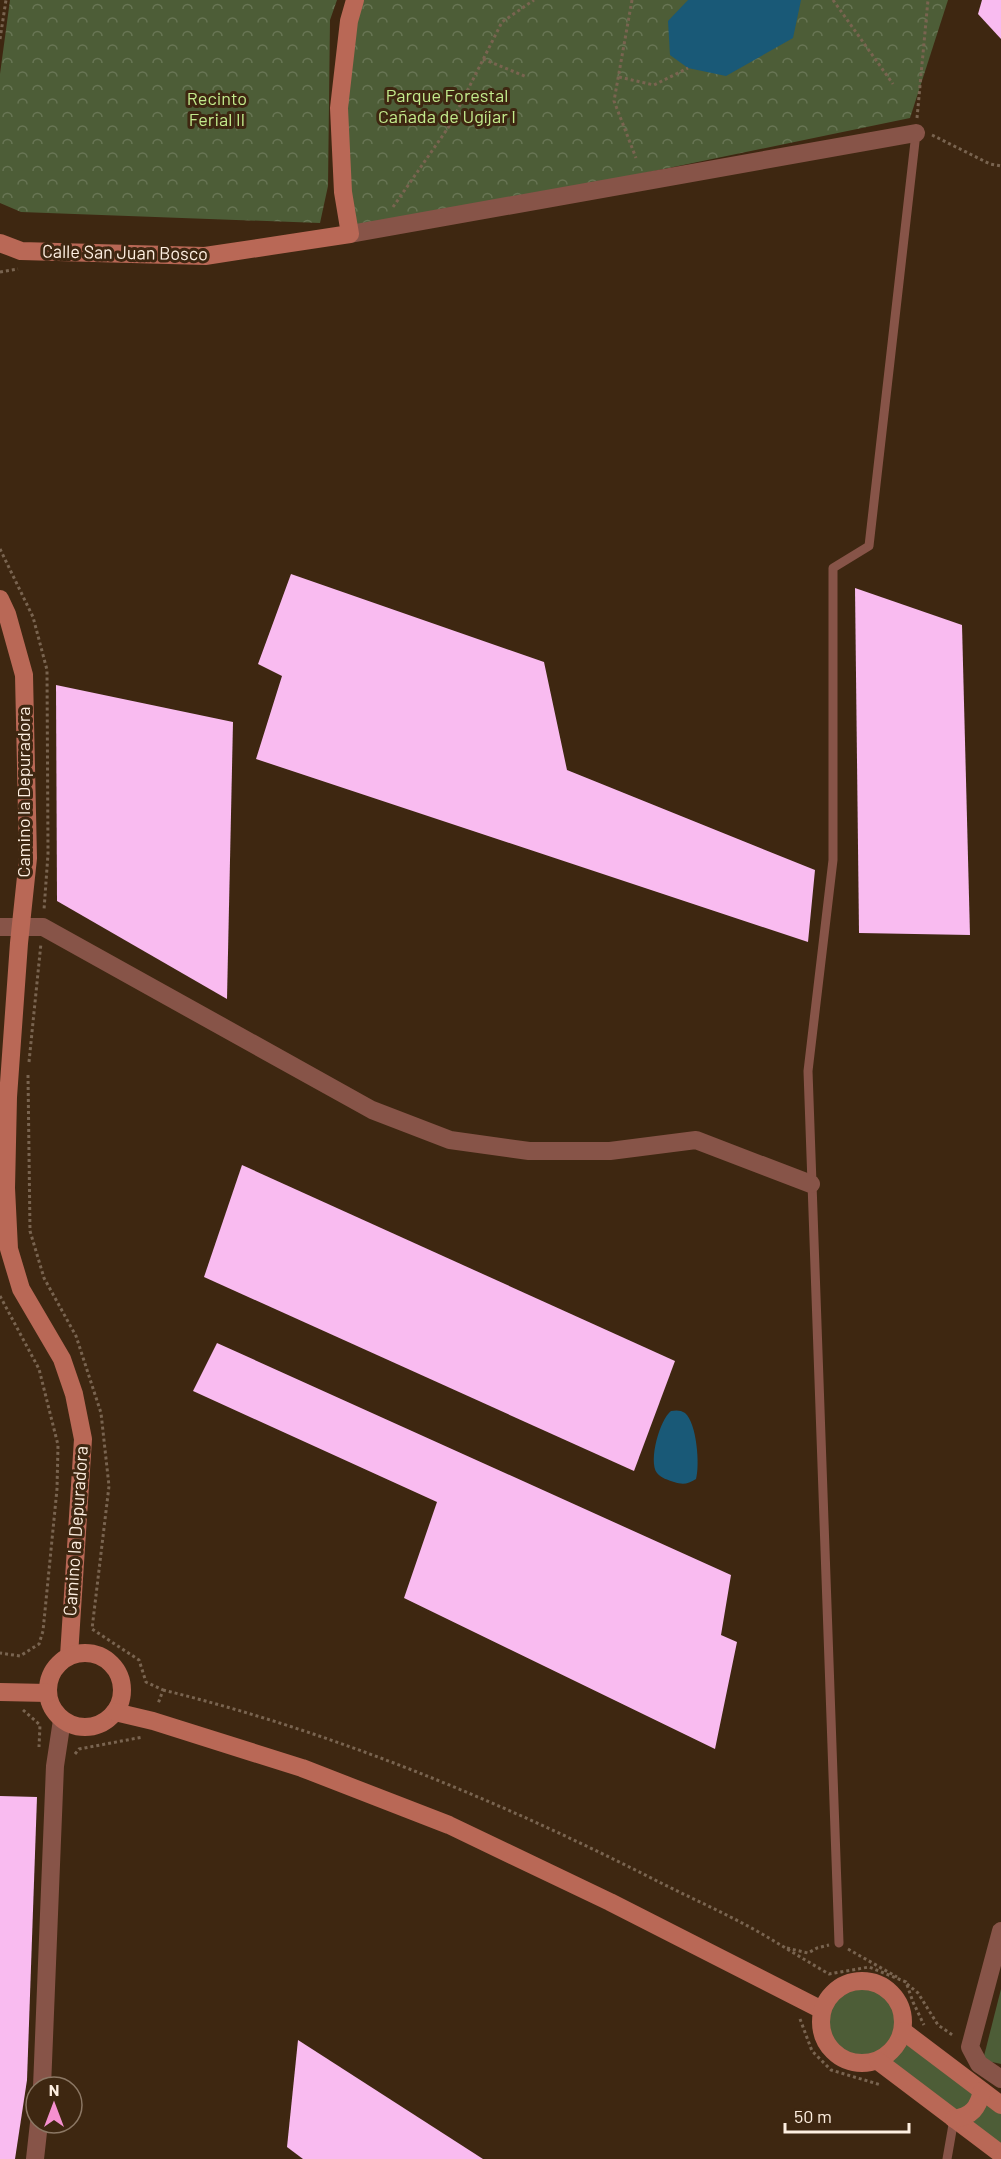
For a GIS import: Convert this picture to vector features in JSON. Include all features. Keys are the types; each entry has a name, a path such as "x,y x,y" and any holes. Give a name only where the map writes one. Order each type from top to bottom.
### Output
{"street":[{"path":"356,0 349,21 339,108 343,192 351,234 916,133"},
{"name":"Calle San Juan Bosco","path":"0,243 21,251 205,256 351,234"},
{"name":"Calle San Juan Bosco","path":"0,260 21,251"},
{"name":"Camino la Depuradora","path":"0,599 7,614 24,675 28,858 8,1097 6,1188 9,1249 21,1289 62,1359 74,1394 83,1439 69,1656"},
{"path":"0,927 43,927 372,1110 450,1140 529,1151 610,1151 696,1140 811,1184"},
{"path":"85,1653 101,1656 114,1666 121,1681 122,1697 115,1712 104,1722 90,1727 76,1726 62,1720 55,1712 48,1693 50,1676 55,1667 69,1656 85,1653"},
{"path":"0,1692 48,1693"},
{"path":"115,1712 153,1721 302,1768 449,1825 610,1902 822,2010"},
{"path":"43,2075 56,1758 62,1720"},
{"path":"1001,1931 970,2047 979,2064 1001,2079"},
{"path":"865,1981 879,1984 891,1992 899,2004 903,2017 903,2031 898,2044 890,2054 878,2061 865,2064 852,2063 839,2058 829,2049 822,2037 820,2024 822,2010 828,1998 838,1988 851,1982 865,1981"},
{"path":"903,2031 1001,2105"},
{"path":"878,2061 1001,2154"},
{"path":"954,2119 968,2117 974,2111 982,2091"},
{"path":"35,2159 38,2135"}],"lane":[{"path":"838,1943 808,1071 833,860 833,568 869,546 916,133"},
{"path":"947,2159 954,2119"}],"path":[{"path":"0,39 6,0"},
{"path":"393,207 450,125 502,22 534,0"},
{"path":"632,0 614,101 636,158"},
{"path":"833,0 893,84"},
{"path":"928,0 916,133 926,132 990,164 1001,166"},
{"path":"483,59 527,77"},
{"path":"618,77 654,85 688,68"},
{"path":"0,549 33,617 47,670 48,854 28,1072 30,1231 45,1278 76,1336 101,1413 109,1486 92,1629 139,1660 146,1682 291,1727 440,1781 556,1831 776,1942 829,1974 869,1967 906,1982 925,2026"},
{"path":"0,1296 39,1369 58,1445 57,1489 43,1631 39,1644 20,1656 0,1653"},
{"path":"22,1710 40,1725 39,1756 70,1760 79,1749 147,1737 163,1689"},
{"path":"782,1947 808,1953 817,1948 838,1943 906,1982 918,1993 938,2025 970,2047"},
{"path":"790,2014 800,2019 812,2051 831,2070 887,2087"}],"green space":[{"name":"Recinto Ferial II","path":"10,0 337,0 330,20 328,186 320,223 21,212 0,203 0,74"},
{"name":"Parque Forestal Cañada de Ugíjar I","path":"355,0 948,0 910,118 350,234 339,108"},
{"path":"854,1985 868,1985 882,1991 892,2001 898,2015 898,2029 892,2043 882,2053 868,2059 854,2059 840,2053 830,2043 824,2029 824,2015 830,2001 840,1991"},
{"path":"1001,1989 1001,2064 983,2060"},
{"path":"904,2037 1001,2110 1001,2149 889,2059"}],"water":[{"path":"688,0 801,0 793,38 726,76 688,68 670,55 668,21"},
{"path":"678,1410 685,1413 695,1435 696,1479 685,1484 663,1478 657,1473 655,1467 656,1440 663,1422 671,1411"}],"building":[{"path":"982,0 1001,0 1001,39 978,14"},
{"path":"291,574 544,662 567,770 815,870 808,942 256,759 282,676 258,664"},
{"path":"855,588 962,625 970,935 859,933"},
{"path":"56,685 233,722 227,999 57,901"},
{"path":"242,1165 675,1361 634,1471 204,1277"},
{"path":"217,1343 731,1575 721,1635 737,1642 715,1749 404,1598 437,1502 193,1391"},
{"path":"0,1796 37,1797 27,2075 24,2075 24,2100 15,2159 0,2159"},
{"path":"298,2040 483,2159 303,2159 287,2147"}]}
